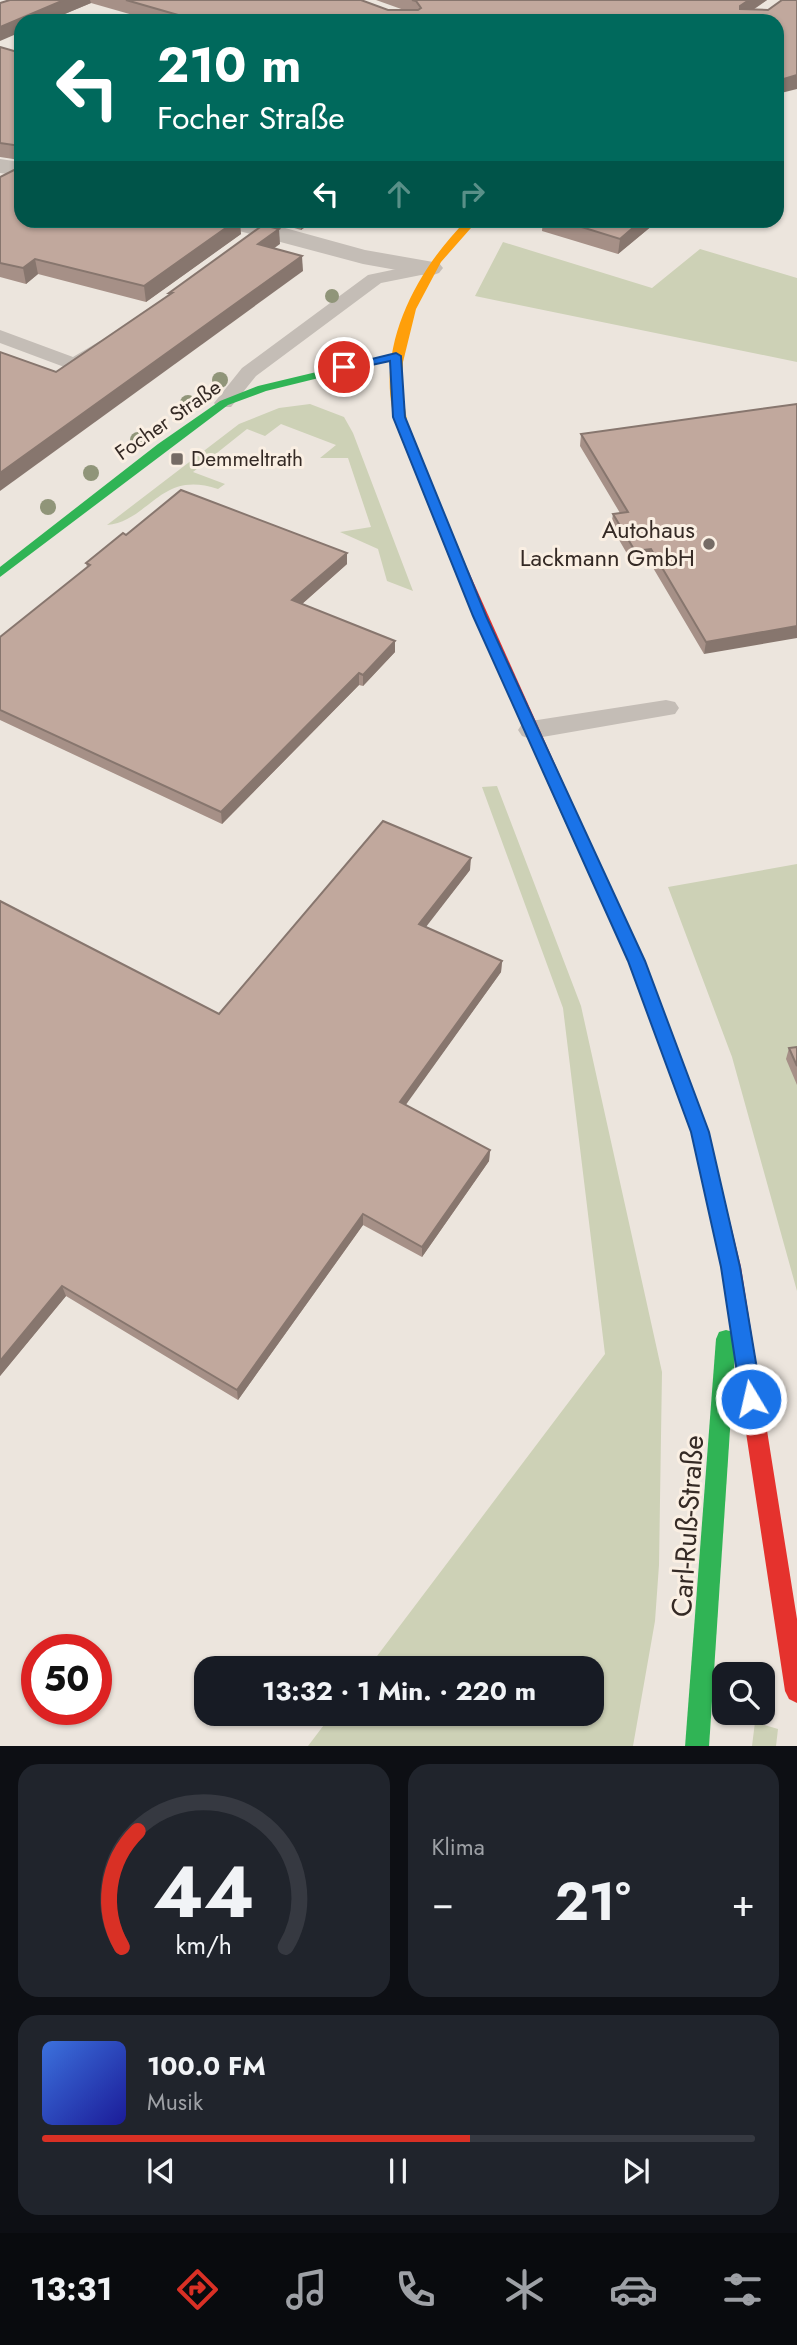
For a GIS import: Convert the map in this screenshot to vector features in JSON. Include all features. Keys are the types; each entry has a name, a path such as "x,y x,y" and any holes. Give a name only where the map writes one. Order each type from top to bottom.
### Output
{"main road":[{"path":"396,356 405,324 430,268 450,240 464,228"},
{"name":"Focher Straße","path":"0,573 162,447 224,403 262,388 396,356"},
{"name":"Carl-Ruß-Straße","path":"396,356 399,417 480,616 636,961 700,1132 731,1267 797,1690"},
{"name":"Carl-Ruß-Straße","path":"697,1746 731,1267"}],"street":[{"path":"251,228 363,257 430,268"}],"lane":[{"path":"0,186 14,175"},
{"path":"240,247 261,231"},
{"path":"224,403 249,372 375,279 430,268"},
{"path":"0,336 75,365 119,333"},
{"path":"531,730 666,708"}],"green space":[{"path":"503,242 652,288 700,249 797,278 797,362 475,296"},
{"path":"310,404 344,417 353,433 413,591 387,581 378,549 340,532 371,527 348,458 320,458 336,445 281,424 265,436 247,429 193,472 225,484 218,489 198,485 182,486 157,498 134,515 107,525 239,424 279,408"},
{"path":"497,786 581,1006 662,1372 659,1565 655,1621 633,1746 308,1746 323,1726 604,1726 604,1656 377,1656 605,1354 563,1008 482,787"},
{"path":"797,864 797,1291 732,1057 668,887"},
{"path":"755,1725 778,1729 776,1746 752,1746"}],"building":[{"path":"10,0 64,0 31,14 14,14 14,21 0,27 0,3"},
{"path":"126,0 361,0 388,10 418,10 421,8 412,0 749,0 740,6 740,9 768,10 782,0 797,0 797,75 784,79 784,14 175,14"},
{"path":"0,47 14,51 14,145 0,143"},
{"path":"14,170 14,228 226,228 144,286 35,259 23,268 0,263 0,177"},
{"path":"259,228 279,229 258,244 302,256 0,473 0,352 56,372 172,293 169,293"},
{"path":"585,228 633,228 620,239"},
{"name":"Autohaus Lackmann GmbH","path":"797,404 797,626 706,642 651,549 635,551 613,514 628,512 581,434"},
{"path":"181,490 347,553 292,600 395,641 363,675 359,673 221,812 0,710 0,637 90,565 86,563 123,533 126,535"},
{"path":"383,821 471,858 419,924 502,961 400,1102 490,1150 422,1247 363,1214 237,1390 62,1286 0,1361 0,901 219,1014"},
{"path":"797,1047 797,1066 789,1048"}],"traffic: fast":[{"path":"0,573 162,447 224,403 262,388 396,356"},
{"path":"564,802 636,961 700,1132 710,1176"},
{"path":"697,1746 726,1339"}],"traffic: slow":[{"path":"461,570 402,427 396,389 397,362 410,309 437,260 465,228"}],"traffic: jam":[{"path":"461,570 564,802"},
{"path":"710,1176 731,1267 797,1691"}],"place":[{"name":"Demmeltrath","path":"177,459"},
{"name":"Autohaus Lackmann GmbH","path":"709,544"}],"route":[{"path":"344,367 396,356 399,417 480,616 636,961 700,1132 731,1267 751,1399"}]}
